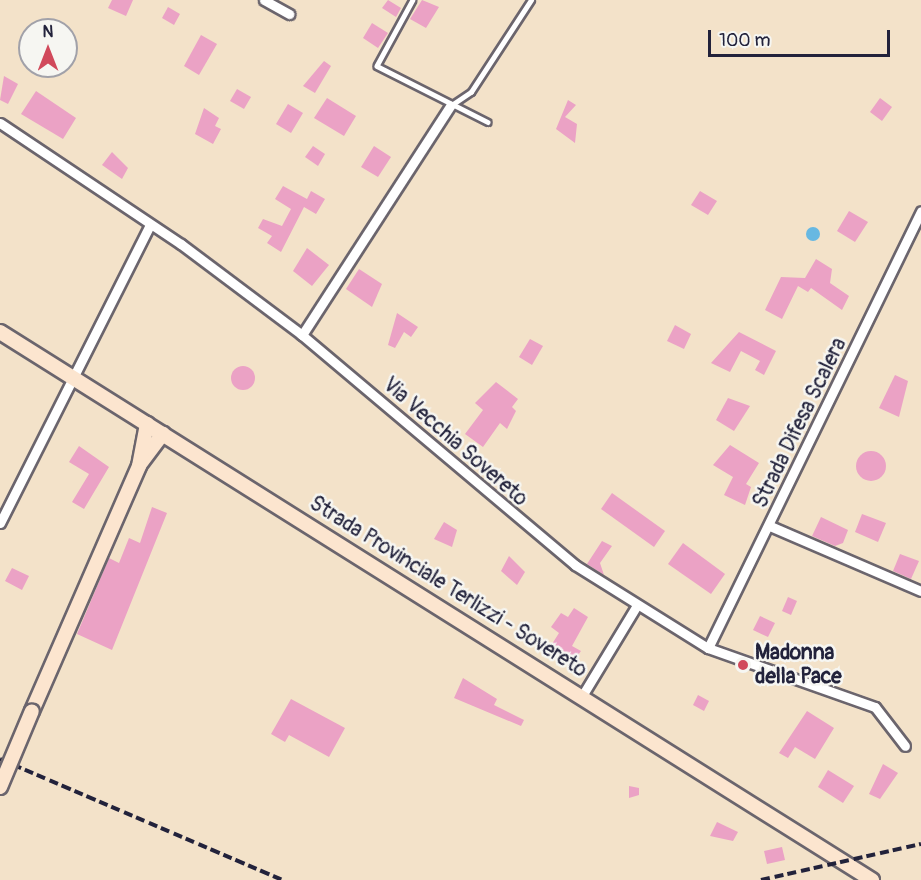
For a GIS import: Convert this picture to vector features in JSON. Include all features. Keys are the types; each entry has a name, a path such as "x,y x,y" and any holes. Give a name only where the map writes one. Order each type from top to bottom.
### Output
{"street":[{"path":"264,0 289,14"},
{"path":"302,335 450,106"},
{"name":"Via Vecchia Sovereto","path":"0,123 150,225 302,335 515,518 636,607 708,648 874,707 905,746"},
{"name":"Strada Difesa Scalera","path":"708,648 770,526 921,211"},
{"path":"0,523 150,225"},
{"name":"Strada Provinciale Terlizzi - Sovereto","path":"0,332 872,880"},
{"path":"0,787 139,466 147,424"},
{"path":"139,466 163,434"},
{"path":"770,526 921,591"},
{"path":"582,696 636,607"}],"lane":[{"path":"413,0 377,66 450,106 488,122"},
{"path":"450,106 471,92 531,0"}],"water":[{"path":"813,227 818,229 820,234 818,239 813,241 808,239 806,234 808,229"}],"building":[{"path":"112,0 133,0 126,16 108,8"},
{"path":"388,0 401,8 396,17 382,8"},
{"path":"422,0 439,7 426,28 410,19"},
{"path":"168,7 180,14 174,25 162,18"},
{"path":"372,23 388,33 378,48 363,38"},
{"path":"201,35 217,44 199,75 184,66"},
{"path":"324,61 331,66 315,93 303,86"},
{"path":"4,76 18,84 8,104 0,100"},
{"path":"237,89 251,97 244,109 230,101"},
{"path":"36,91 76,118 63,139 21,114"},
{"path":"327,98 356,116 344,136 314,118"},
{"path":"880,98 892,107 882,121 870,112"},
{"path":"568,100 576,105 565,117 577,124 575,143 556,129"},
{"path":"288,104 303,113 291,133 276,124"},
{"path":"204,108 219,118 215,126 221,129 213,144 195,134"},
{"path":"313,146 325,154 318,166 305,157"},
{"path":"374,146 391,157 378,177 361,167"},
{"path":"112,152 128,168 122,179 102,165"},
{"path":"283,186 307,199 311,191 325,199 316,214 304,207 281,252 267,243 272,236 258,228 263,219 282,226 291,209 275,199"},
{"path":"700,191 717,201 708,215 691,205"},
{"path":"849,211 868,222 855,242 837,231"},
{"path":"307,248 329,265 312,286 293,271"},
{"path":"816,259 832,269 830,283 849,296 842,310 811,288 808,292 798,286 782,319 765,310 781,277 805,278"},
{"path":"359,269 382,284 372,307 346,289"},
{"path":"397,313 418,327 411,337 404,332 395,348 388,345"},
{"path":"675,325 691,334 684,349 667,341"},
{"path":"739,332 776,351 764,375 755,370 760,361 741,351 730,372 711,363"},
{"path":"530,339 543,346 532,365 519,357"},
{"path":"243,366 251,370 255,378 251,386 243,390 235,386 231,378 235,370"},
{"path":"895,375 908,381 899,417 879,408"},
{"path":"496,382 518,399 512,407 516,411 507,429 500,423 483,447 465,434 483,410 475,403"},
{"path":"728,398 750,406 734,431 716,420"},
{"path":"730,445 759,463 746,484 751,487 745,505 724,495 733,477 713,465"},
{"path":"79,446 109,467 84,509 72,502 89,474 69,462"},
{"path":"871,451 881,456 886,466 881,476 871,481 861,476 856,466 861,456"},
{"path":"612,493 665,531 654,547 601,509"},
{"path":"152,507 167,513 112,650 77,634 109,558 119,563 129,538 140,543"},
{"path":"862,514 886,523 878,542 855,532"},
{"path":"821,517 848,530 843,543 835,546 812,536"},
{"path":"444,522 457,530 452,547 434,539"},
{"path":"602,541 612,546 600,563 604,575 587,564"},
{"path":"683,543 725,574 711,594 668,564"},
{"path":"900,554 919,561 911,579 893,571"},
{"path":"509,556 525,572 517,585 501,571"},
{"path":"12,568 29,576 22,590 5,581"},
{"path":"788,597 797,601 791,615 782,611"},
{"path":"574,608 588,617 572,646 581,651 575,659 552,644 559,633 551,627 561,613 568,617"},
{"path":"760,616 775,623 768,637 753,630"},
{"path":"463,678 497,699 494,705 524,720 521,726 454,698"},
{"path":"698,695 709,701 704,711 693,705"},
{"path":"291,699 345,728 329,757 289,735 285,742 271,734"},
{"path":"807,711 834,728 815,759 795,747 788,758 779,753"},
{"path":"883,764 898,773 880,799 869,794"},
{"path":"828,770 854,786 843,803 818,787"},
{"path":"629,786 639,788 639,795 629,798"},
{"path":"717,822 738,832 733,841 710,836"},
{"path":"782,847 785,860 767,864 764,851"}],"railway":[{"path":"0,759 282,880"},
{"path":"761,880 921,844"}],"place":[{"name":"Madonna della Pace","path":"743,665"}]}
